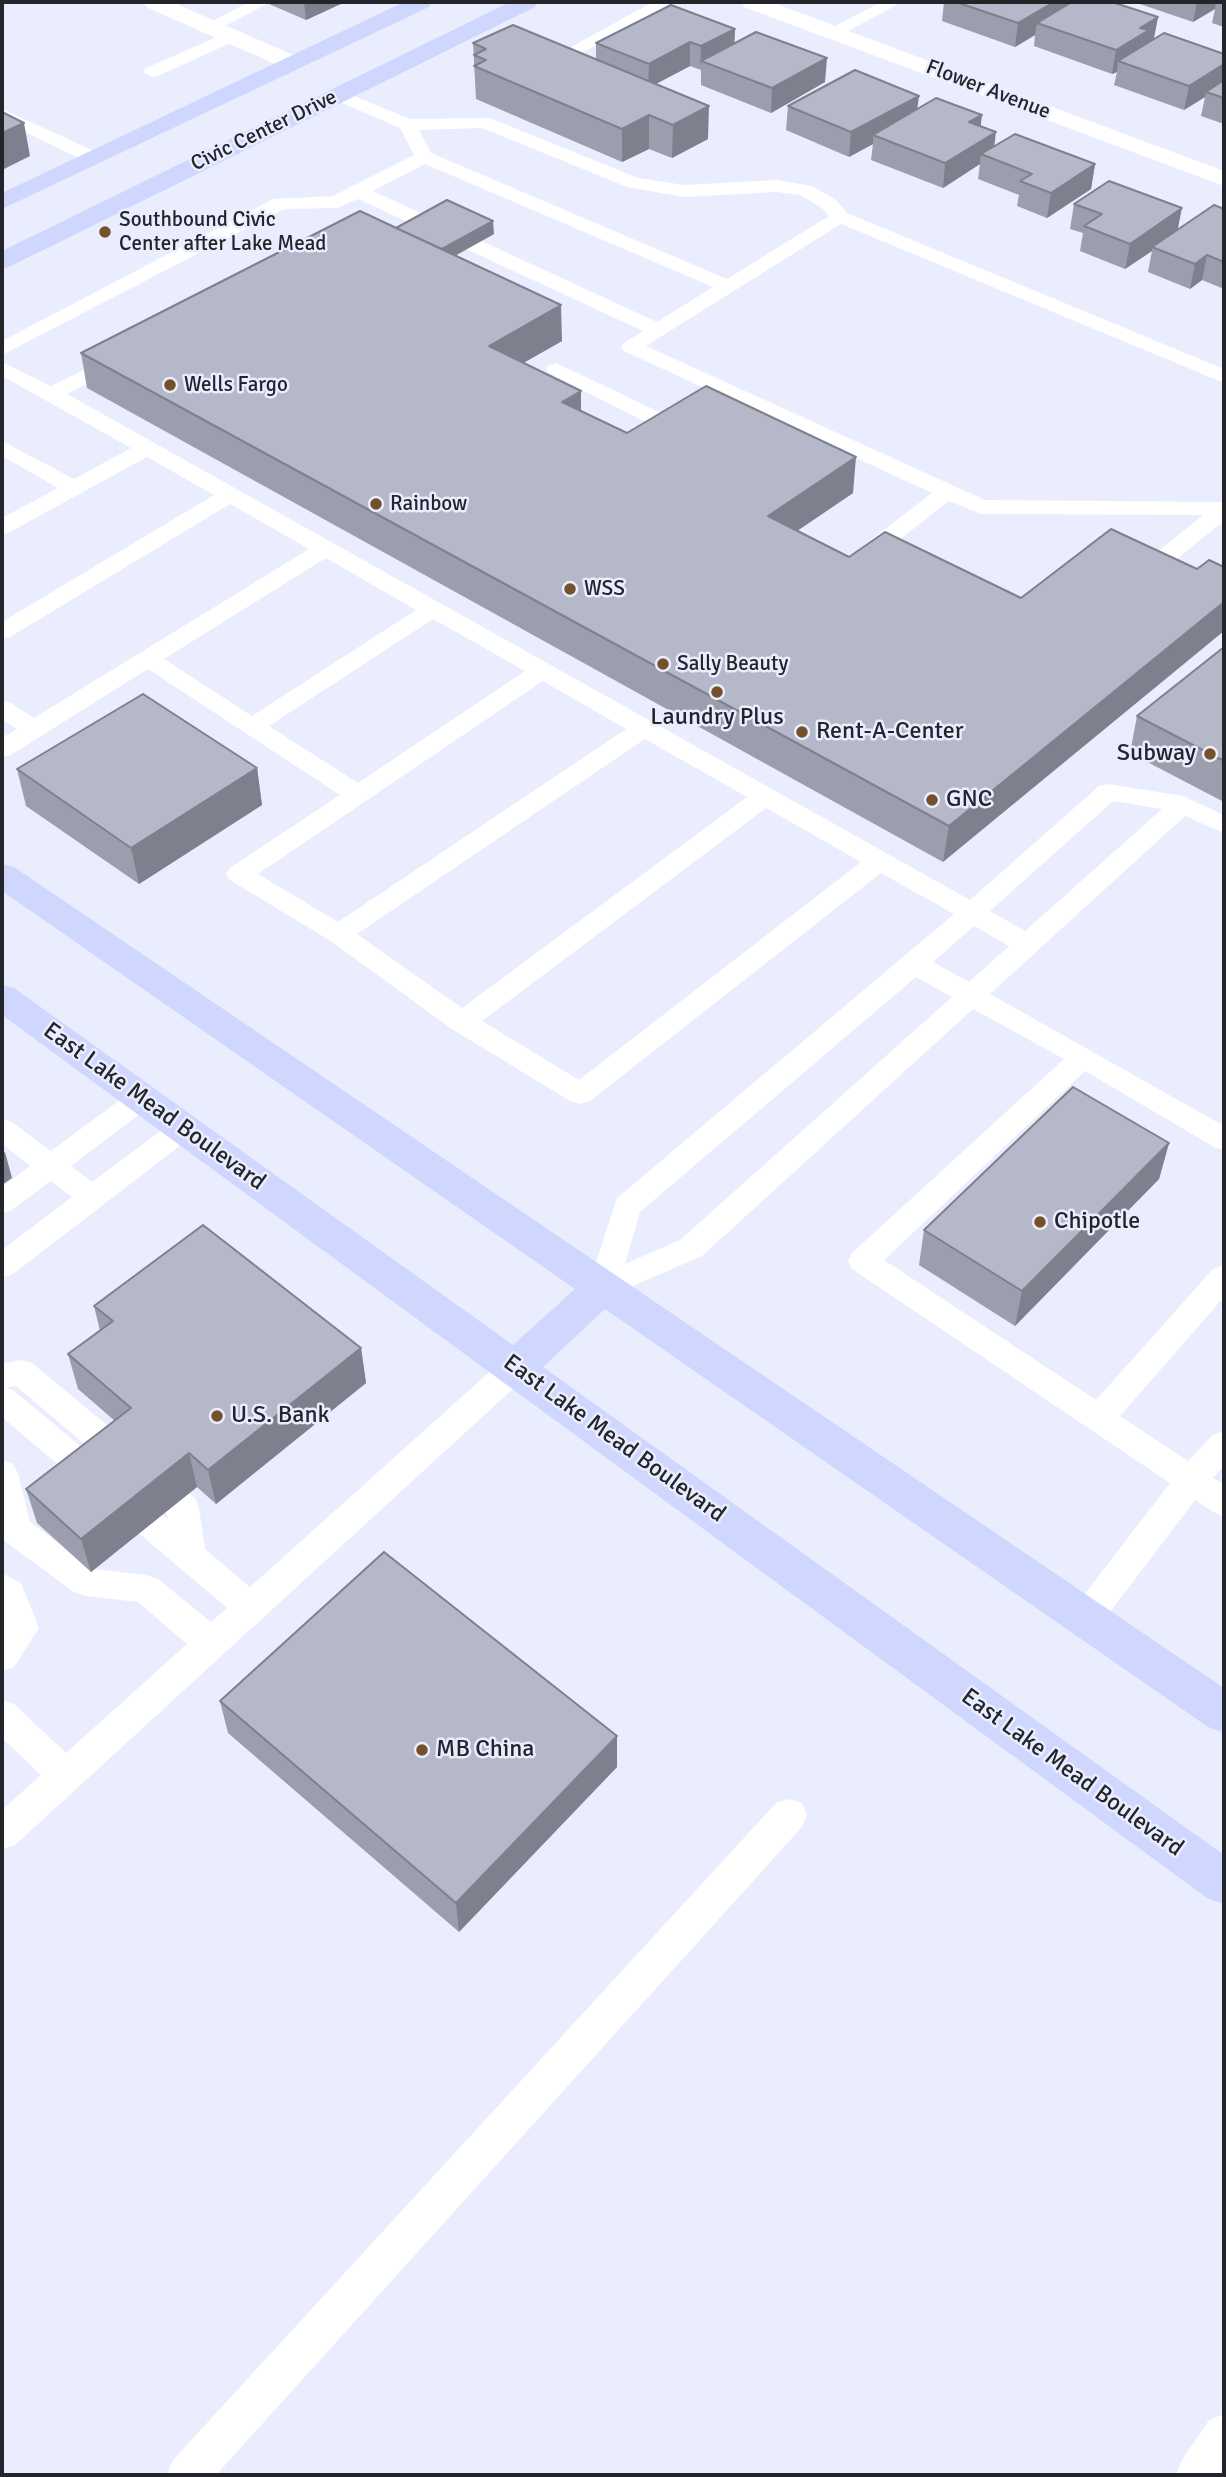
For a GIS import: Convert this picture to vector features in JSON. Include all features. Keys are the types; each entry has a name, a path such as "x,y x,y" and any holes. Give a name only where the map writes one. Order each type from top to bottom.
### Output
{"main road":[{"name":"Civic Center Drive","path":"2,202 421,2"},
{"path":"486,22 510,2"},
{"name":"Civic Center Drive","path":"2,261 527,2"},
{"path":"2,875 1224,1713"},
{"name":"East Lake Mead Boulevard","path":"2,997 1224,1882"},
{"path":"516,1367 603,1287"}],"street":[{"path":"154,2 292,63"},
{"name":"Flower Avenue","path":"752,2 1224,178"}],"lane":[{"path":"209,27 262,2"},
{"path":"580,47 665,2"},
{"path":"833,32 894,2"},
{"path":"152,72 231,36"},
{"path":"339,94 407,125 484,122 634,183 684,191 777,186 804,191 829,204 840,217 1224,376"},
{"path":"2,114 94,158"},
{"path":"407,125 424,157 729,286"},
{"path":"2,349 280,203 337,202 424,157"},
{"path":"357,191 658,330"},
{"path":"337,202 349,224"},
{"path":"840,217 631,347 981,507 1224,510"},
{"path":"51,394 136,350"},
{"path":"2,368 1027,944"},
{"path":"556,369 673,427 729,392"},
{"path":"2,447 74,488"},
{"path":"2,527 148,448"},
{"path":"855,563 947,492"},
{"path":"2,632 230,495"},
{"path":"1160,561 1224,510"},
{"path":"2,749 325,549"},
{"path":"253,726 432,610"},
{"path":"148,659 358,794"},
{"path":"542,671 239,874 338,934 462,1022 580,1094 878,862"},
{"path":"2,708 34,729"},
{"path":"338,934 643,729"},
{"path":"603,1287 627,1206 914,964 1108,792 1183,804 1224,825"},
{"path":"462,1022 764,797"},
{"path":"603,1287 691,1248 1183,804"},
{"path":"914,964 1224,1139"},
{"path":"1083,1057 863,1261 1224,1502"},
{"path":"2,1202 142,1098"},
{"path":"2,1266 184,1128"},
{"path":"2,1129 92,1197"},
{"path":"1099,1418 1224,1277"},
{"path":"2,1833 516,1367"},
{"path":"2,1376 21,1372 183,1508 188,1555"},
{"path":"2,1399 250,1607"},
{"path":"1086,1618 1191,1480 1224,1444"},
{"path":"2,1474 15,1530 86,1582 146,1589 211,1643"},
{"path":"2,1587 9,1593 22,1628 2,1656"},
{"path":"2,1715 65,1775"},
{"path":"188,2475 789,1815"},
{"path":"1197,2475 1224,2435"}],"building":[{"path":"956,2 1054,2 1018,23"},
{"path":"1072,2 1112,2 1158,17 1140,28 1149,30 1116,50 1037,23"},
{"path":"671,5 735,29 701,46 690,42 649,64 596,43"},
{"path":"513,25 709,106 673,125 649,115 622,129 474,66 486,60 474,55 486,49 473,43"},
{"path":"756,32 827,58 772,88 701,61"},
{"path":"1164,33 1224,54 1224,64 1189,86 1118,61"},
{"path":"855,70 919,96 851,132 788,106"},
{"path":"1224,80 1224,98 1206,92"},
{"path":"936,98 982,115 969,122 996,132 945,163 873,135"},
{"path":"2,112 24,123 2,133"},
{"path":"1015,134 1095,164 1051,193 1020,181 1032,174 981,154"},
{"path":"1109,181 1182,208 1130,244 1084,226 1102,214 1074,204"},
{"path":"447,200 493,221 442,249 396,228"},
{"path":"1214,205 1224,209 1224,262 1207,255 1195,264 1152,247"},
{"path":"360,211 561,305 489,346 581,391 562,402 627,433 706,386 856,457 768,516 849,557 885,532 1021,598 1111,529 1197,569 1209,560 1224,567 1224,602 949,826 81,353"},
{"path":"1224,647 1224,761 1137,716"},
{"path":"143,694 257,768 131,848 17,769"},
{"name":"Chipotle","path":"1073,1087 1169,1143 1022,1291 924,1230"},
{"name":"U.S. Bank","path":"203,1225 361,1348 208,1470 189,1453 81,1539 26,1489 131,1408 68,1354 113,1321 94,1306"},
{"name":"MB China","path":"384,1552 617,1736 456,1903 220,1701"}],"place":[{"name":"Southbound Civic Center after Lake Mead","path":"105,232"},
{"name":"Wells Fargo","path":"170,385"},
{"name":"Rainbow","path":"376,504"},
{"name":"WSS","path":"570,589"},
{"name":"Sally Beauty","path":"663,664"},
{"name":"Laundry Plus","path":"717,692"},
{"name":"Rent-A-Center","path":"802,732"},
{"name":"Subway","path":"1210,754"},
{"name":"GNC","path":"932,800"},
{"name":"Chipotle","path":"1040,1222"},
{"name":"U.S. Bank","path":"217,1416"},
{"name":"MB China","path":"422,1750"}]}
